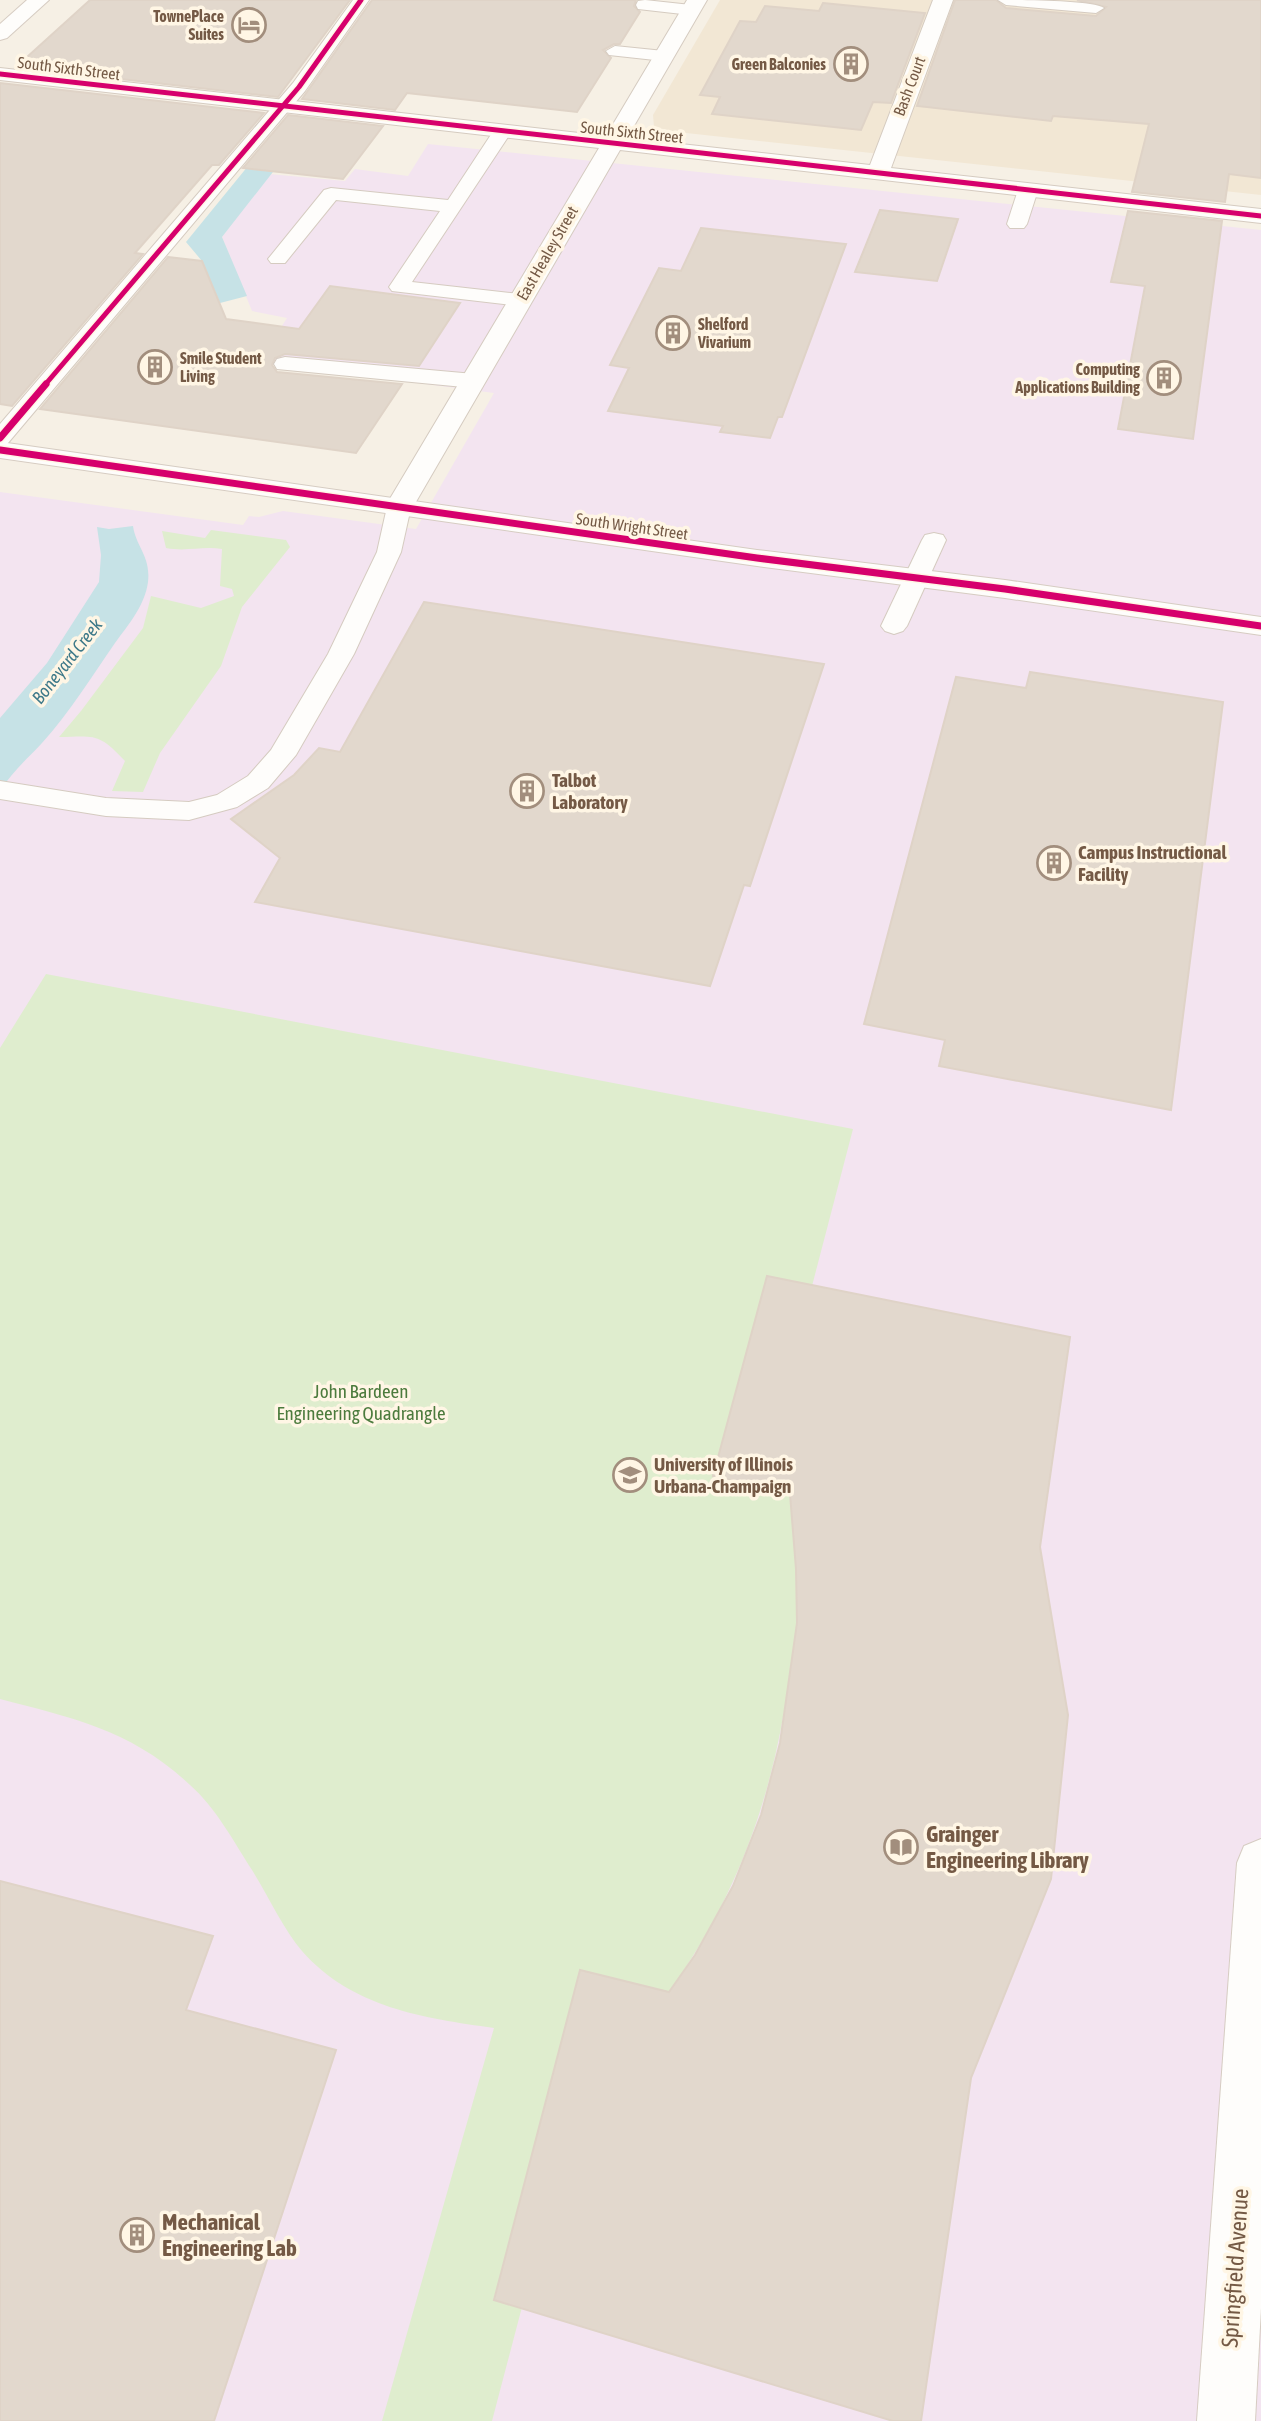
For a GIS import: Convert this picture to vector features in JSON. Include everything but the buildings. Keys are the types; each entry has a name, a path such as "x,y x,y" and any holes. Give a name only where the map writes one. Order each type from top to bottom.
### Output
{"street":[{"path":"0,34 39,0"},
{"name":"Bash Court","path":"878,173 943,0"},
{"name":"East Healey Street","path":"399,507 694,5"},
{"name":"South Sixth Street","path":"0,74 1261,216"},
{"name":"South Wright Street","path":"0,450 757,558 1261,626"},
{"name":"Springfield Avenue","path":"1226,2421 1261,1863"}],"lane":[{"path":"0,438 281,107 361,0"},
{"path":"1006,0 1096,8"},
{"path":"645,5 694,5"},
{"path":"615,51 664,56"},
{"path":"503,131 399,287 520,300"},
{"path":"1017,224 1028,190"},
{"path":"278,259 331,194 453,206"},
{"path":"285,364 474,381"},
{"path":"0,790 106,807 189,811 228,801 258,782 282,755 341,654 389,552 399,507"},
{"path":"894,626 934,540"}],"shaded area":[{"path":"720,0 1261,0 1261,195 677,132 654,127 653,115"},
{"name":"University of Illinois Urbana-Champaign","path":"428,144 1261,230 1261,2421 0,2421 0,492 243,525 249,516 259,517 283,511 416,529 494,393 259,362 287,318 252,311 222,237 269,174 345,181 355,169 408,176"}],"green space":[{"path":"211,530 286,540 290,547 242,607 221,666 160,753 143,792 112,791 125,761 109,745 96,738 59,737 143,628 151,596 201,608 234,596 232,589 220,586 222,549 166,548 162,531 205,538"},
{"name":"John Bardeen Engineering Quadrangle","path":"46,974 853,1129 812,1286 767,1277 713,1476 790,1494 797,1622 772,1769 748,1847 732,1884 693,1957 669,1992 580,1970 494,2299 522,2307 492,2421 382,2421 494,2028 442,2020 390,2007 343,1986 302,1951 216,1815 199,1794 169,1767 147,1751 101,1729 0,1699 0,1048"}],"water":[{"path":"279,128 305,131 222,237 247,296 220,303 202,261 186,242"},
{"name":"Boneyard Creek","path":"133,526 148,573 148,582 140,606 62,719 0,791 0,718 47,663 99,582 101,555 97,527 109,529"}],"cycle path":[{"path":"0,438 299,87 361,0"},
{"path":"0,74 1261,216"},
{"path":"0,450 757,558 1005,589 1261,626"}],"place":[{"name":"TownePlace Suites","path":"249,25"},
{"name":"Green Balconies","path":"851,64"},
{"name":"Shelford Vivarium","path":"673,333"},
{"name":"Smile Student Living","path":"155,367"},
{"name":"Computing Applications Building","path":"1164,378"},
{"name":"Talbot Laboratory","path":"527,791"},
{"name":"Campus Instructional Facility","path":"1054,863"},
{"name":"University of Illinois Urbana-Champaign","path":"630,1475"},
{"name":"Grainger Engineering Library","path":"901,1847"},
{"name":"Mechanical Engineering Lab","path":"137,2235"}]}
